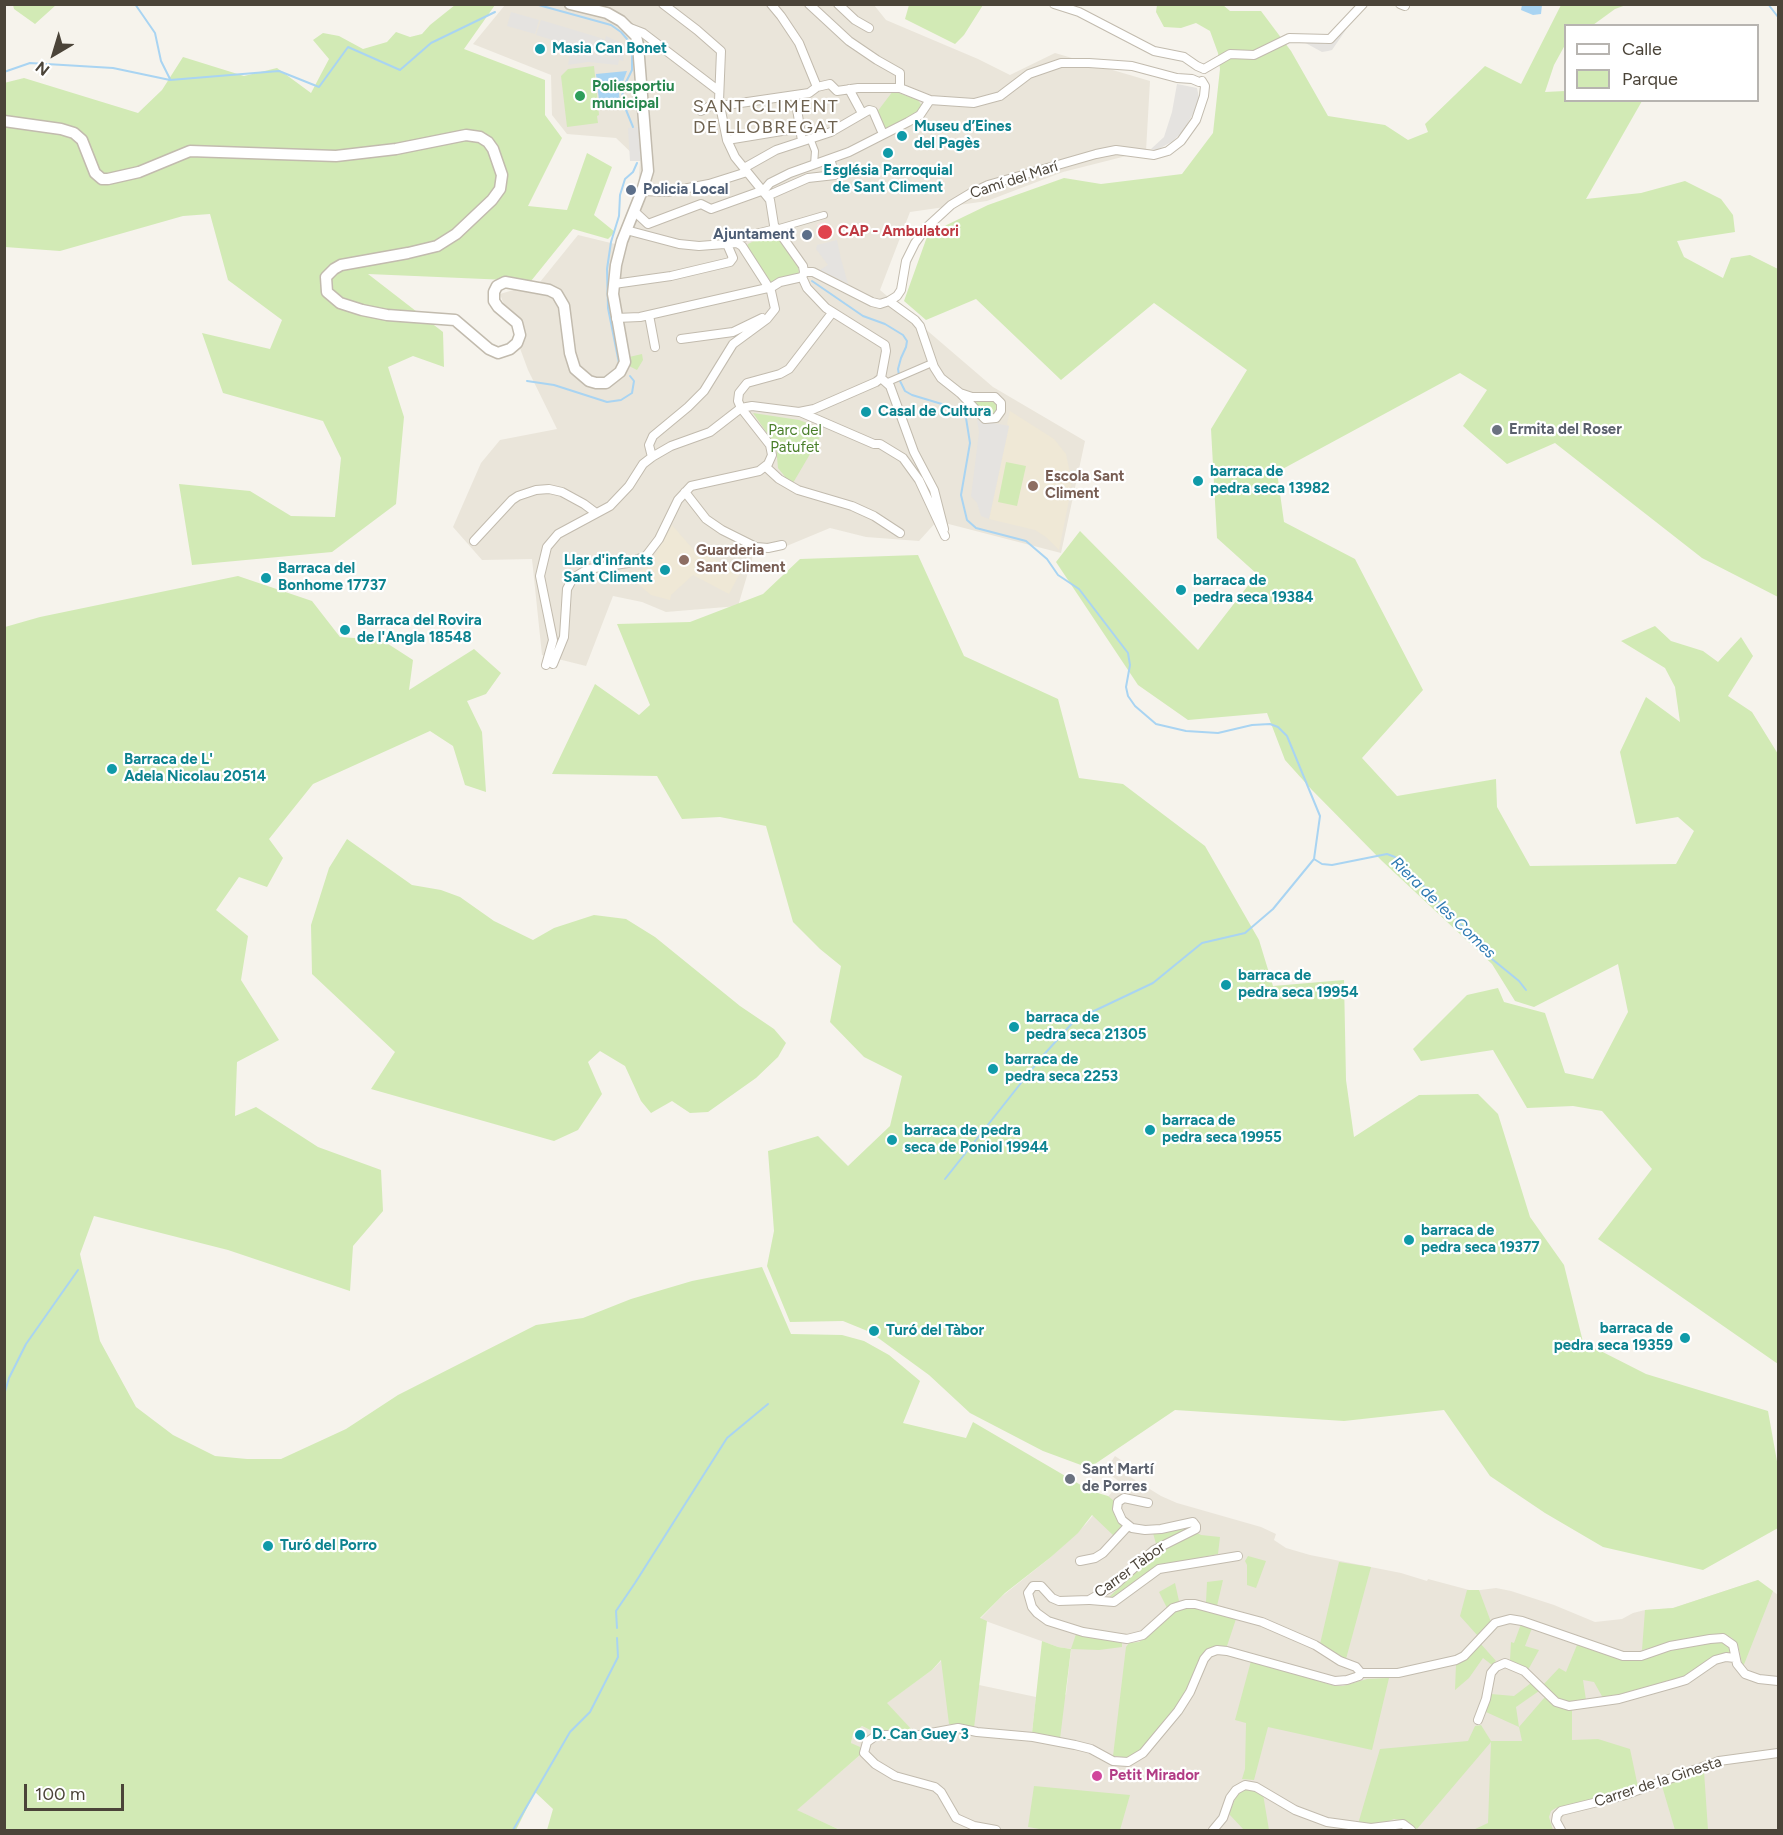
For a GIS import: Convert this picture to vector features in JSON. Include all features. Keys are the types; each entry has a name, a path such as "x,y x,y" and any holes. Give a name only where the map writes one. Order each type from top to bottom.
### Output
{"street":[{"path":"570,4 607,14 643,33 719,91"},
{"path":"663,4 721,51 719,91 727,140 745,170 766,193 771,203 776,228 803,266 803,274 812,295 832,313 885,345 884,380 903,417 914,452 934,490 945,536 921,484 907,461 880,444 874,444 799,412 752,406 741,408 710,432 680,442 652,457 610,506 558,534 550,543 540,576 553,640 550,665 564,637 566,595 569,582 588,569 628,563 646,555 659,539 685,492 699,483 755,472 766,467 772,455 770,444 741,408 738,396 744,384 780,374 789,369 832,313"},
{"path":"771,4 799,43 817,87"},
{"path":"809,4 849,41 900,72 900,88"},
{"path":"838,4 855,20 869,28"},
{"path":"701,111 720,104 795,96 830,84 837,91 900,88 930,100 974,103 1005,93 1029,74 1060,63 1122,65 1177,78 1192,79 1196,82 1202,81 1206,76 1200,68 1184,57 1154,51 1079,12 1054,4"},
{"path":"1192,79 1191,70 1230,54 1254,55 1289,38 1330,39 1363,4"},
{"path":"4,122 61,129 74,133 82,140 95,173 108,179 139,172 190,151 336,156 396,149 460,136 480,137 488,142 495,153 502,178 498,193 484,208 442,244 421,251 341,265 330,271 326,277 329,295 335,300 362,310 387,315 454,320 489,349 498,353 510,349 517,343 520,334 517,323 494,301 497,286 505,282 549,290 560,298 565,311 571,359 575,369 583,378 596,383 606,383 622,367 614,284 617,256 647,177 648,163 638,45 630,28"},
{"name":"Camí del Marí","path":"889,301 901,290 906,261 915,243 930,223 951,205 988,185 1104,152 1116,150 1154,155 1167,151 1185,136 1196,120 1204,96 1202,81"},
{"path":"849,89 862,113"},
{"path":"795,96 800,128 814,151 814,165"},
{"path":"766,193 770,183 790,173 860,147 920,115 930,100"},
{"path":"642,192 667,192 717,183 745,170 760,157 831,132 869,110 873,111 884,134"},
{"path":"727,140 800,128"},
{"path":"634,211 648,224 701,204 713,209 808,178 835,175 830,159"},
{"path":"626,230 680,244 727,244 741,242 776,228 824,215"},
{"path":"652,457 649,445 653,436 704,391 724,356 738,339 772,314 775,306 768,286 741,242"},
{"path":"614,284 671,276 730,262 733,258 727,244"},
{"path":"616,318 649,315 768,286 813,272 872,302 880,304 889,301 918,323 938,376 960,393 985,419 996,418 1001,411 1001,404 995,397 972,397 960,393"},
{"path":"681,339 733,332 772,314"},
{"path":"649,315 655,347"},
{"path":"799,412 823,406 876,382 932,363"},
{"path":"821,420 819,412 823,406"},
{"path":"766,467 779,479 798,490 852,506 874,516 900,533"},
{"path":"474,541 512,500 536,489 562,492 596,513"},
{"path":"685,492 706,519 722,530 756,547 768,548 782,545"},
{"path":"1080,1561 1095,1558 1103,1553 1128,1526 1118,1513 1116,1506 1118,1502 1124,1498 1148,1503"},
{"name":"Carrer Tàbor","path":"1128,1526 1153,1530 1193,1522 1196,1527 1193,1531 1154,1550 1115,1585 1089,1600 1059,1601 1052,1598 1038,1585 1030,1587 1028,1593 1034,1610 1048,1621 1083,1632 1133,1639 1143,1635 1161,1618 1180,1605 1200,1605 1263,1622 1356,1667 1361,1673"},
{"path":"1089,1600 1114,1602 1159,1569 1238,1556"},
{"path":"996,1830 974,1827 956,1818 941,1792 935,1787 895,1776 874,1764 864,1753 867,1742 877,1735 920,1735 958,1728 1033,1737 1075,1745 1091,1749 1113,1761 1128,1762 1143,1754 1179,1711 1204,1659 1209,1653 1217,1650 1335,1681 1356,1678 1361,1673 1398,1673 1456,1660 1464,1656 1495,1623 1510,1619 1522,1621 1623,1656 1641,1656 1670,1646 1723,1638 1735,1648 1735,1658 1739,1668 1749,1676 1779,1681"},
{"path":"1478,1720 1486,1699 1491,1673 1504,1663 1524,1671 1556,1702 1569,1706 1620,1699 1668,1686 1686,1680 1715,1660 1726,1657 1735,1658"},
{"name":"Carrer de la Ginesta","path":"1561,1830 1556,1821 1561,1811 1622,1796 1719,1761 1779,1753"},
{"path":"1213,1830 1223,1818 1230,1798 1236,1790 1245,1785 1256,1787 1295,1810 1327,1822 1371,1828 1403,1824 1411,1830"}],"shaded area":[{"path":"505,5 874,5 886,20 1010,75 1055,53 1150,81 1146,151 1063,172 987,201 910,212 880,290 993,387 1085,441 1061,553 937,521 919,541 866,537 830,528 777,550 755,549 738,606 666,612 642,602 613,596 586,666 542,655 532,559 482,560 453,527 481,463 500,440 557,429 528,370 500,294 540,282 578,235 615,244 638,190 640,161 616,138 567,134 552,115 551,75 473,44"},
{"path":"511,12 539,20 535,34 507,26"},
{"path":"541,20 604,39 599,54 536,35"},
{"path":"1350,24 1332,50 1322,52 1300,40 1325,44 1333,41"},
{"path":"606,36 624,47 623,61 601,54"},
{"path":"571,49 619,60 618,65 588,62 568,65"},
{"path":"1177,84 1197,88 1199,98 1196,109 1183,131 1173,141 1157,150 1151,149 1164,137 1172,112"},
{"path":"639,127 641,161 630,161 628,128"},
{"name":"CAP - Ambulatori","path":"825,222 832,236 821,239 817,224"},
{"path":"837,240 848,284 820,270 828,265 816,249 817,245"},
{"name":"Escola Sant Climent","path":"1010,411 1054,439 1066,454 1071,478 1070,495 1059,550 1035,530 989,519 1009,426 1007,424"},
{"path":"977,420 1009,426 989,519 981,516 977,503 971,496 979,432"},
{"name":"Guarderia Sant Climent","path":"672,525 699,556 703,553 740,573 729,594 693,575 671,595 670,600 651,595 633,580 620,579 619,575 641,570 653,558"},
{"path":"1115,1456 1131,1467 1127,1475 1161,1496 1177,1503 1261,1527 1276,1534 1274,1540 1286,1548 1473,1591 1496,1588 1511,1591 1595,1622 1622,1619 1645,1610 1673,1608 1758,1580 1778,1595 1778,1830 840,1830 796,1810 860,1755 851,1743 853,1734 862,1726 874,1732 912,1731 886,1703 932,1670 942,1660 979,1685 1036,1697 1032,1733 1066,1694 1071,1649 1058,1647 980,1619 1001,1597 1051,1557 1086,1524 1120,1482 1105,1471"}],"green space":[{"path":"13,4 56,5 35,24 14,9"},
{"path":"909,4 983,5 964,35 955,44 905,19"},
{"path":"455,5 495,5 464,49 545,80 545,115 562,138 528,206 567,210 587,153 612,167 594,215 615,232 608,239 573,229 531,281 368,274 443,332 444,367 413,356 388,367 404,417 396,504 332,552 192,565 179,484 250,491 291,516 335,517 341,458 323,421 223,393 202,333 270,349 282,320 228,280 210,214 183,216 60,251 5,247 4,83 24,78 138,113 162,90 183,57 244,76 277,68 311,93 329,59 313,40 323,33 339,36 363,49 387,42 396,32 410,37 422,34"},
{"path":"1157,5 1223,5 1230,11 1261,11 1291,51 1328,116 1385,125 1408,140 1428,132 1425,124 1485,66 1521,84 1561,5 1626,5 1615,9 1594,24 1564,24 1564,47 1554,65 1545,92 1564,91 1564,102 1641,102 1586,199 1641,193 1685,181 1721,199 1733,215 1735,232 1677,241 1684,257 1723,278 1731,258 1750,255 1778,269 1778,597 1702,558 1555,443 1507,464 1463,426 1487,390 1460,373 1277,472 1284,522 1355,559 1423,690 1362,758 1397,796 1496,779 1497,807 1530,866 1676,864 1694,831 1678,817 1636,824 1620,752 1646,697 1680,722 1675,687 1665,668 1621,641 1655,626 1671,641 1703,651 1718,662 1741,637 1753,656 1728,696 1752,712 1778,754 1778,1364 1598,1239 1652,1169 1602,1111 1573,1106 1527,1108 1493,1050 1421,1061 1413,1049 1467,995 1498,988 1504,1002 1545,1013 1565,1073 1593,1079 1628,1012 1618,964 1534,1007 1515,1001 1492,964 1382,861 1285,760 1267,713 1188,720 1138,685 1056,562 1080,531 1198,650 1257,574 1217,538 1211,429 1247,370 1154,303 1061,380 976,299 926,320 904,301 928,234 988,205 1064,178 1101,184 1182,174 1213,133 1220,69 1218,53 1210,31 1196,23 1181,28 1164,27 1156,12"},
{"name":"Poliesportiu municipal","path":"594,66 598,123 567,127 561,76 568,69"},
{"path":"893,91 918,100 922,106 916,114 885,129 877,112"},
{"path":"778,235 798,264 799,274 781,277 770,284 747,247 748,244 758,239"},
{"path":"642,354 643,360 637,370 629,366 629,357"},
{"path":"994,399 999,407 995,415 986,416 970,401"},
{"name":"Parc del Patufet","path":"753,413 799,420 821,428 823,432 793,483 778,468 776,446"},
{"path":"1006,462 1026,466 1017,506 998,502"},
{"path":"918,555 964,656 1058,699 1079,778 1123,784 1205,846 1259,940 1273,986 1344,980 1346,1080 1354,1137 1419,1095 1478,1094 1498,1114 1530,1217 1564,1265 1583,1342 1646,1374 1768,1411 1778,1467 1778,1528 1703,1570 1603,1547 1545,1513 1490,1476 1444,1410 1344,1421 1175,1410 1089,1468 1043,1451 970,1413 929,1375 870,1332 843,1321 790,1322 767,1266 774,1231 768,1151 818,1136 848,1166 890,1126 902,1076 864,1057 830,1022 841,966 793,922 766,826 720,817 682,819 657,776 552,774 595,684 639,715 650,705 617,624 690,622 763,594 800,559"},
{"path":"238,576 312,601 340,637 382,640 413,660 409,690 474,649 501,673 486,694 467,701 482,732 486,792 465,785 453,746 430,731 313,784 269,839 283,858 267,887 239,877 216,910 248,936 241,980 279,1040 237,1062 235,1116 256,1107 318,1147 381,1170 383,1211 353,1246 350,1291 228,1250 94,1216 80,1254 100,1341 136,1407 173,1435 215,1456 281,1459 346,1429 398,1395 536,1325 583,1318 631,1299 692,1281 762,1267 791,1334 842,1335 864,1341 889,1355 920,1381 903,1423 966,1438 973,1422 1091,1491 1108,1496 1114,1501 1114,1511 1123,1526 1114,1536 1092,1515 1078,1533 1005,1593 980,1618 987,1621 974,1728 949,1724 941,1660 932,1670 887,1703 913,1731 874,1732 862,1726 853,1734 851,1743 860,1747 860,1755 797,1810 840,1830 547,1830 553,1809 535,1792 516,1830 5,1830 5,627 40,617"},
{"path":"347,839 412,885 441,890 460,897 494,921 533,940 554,928 594,915 626,919 655,937 740,1006 774,1029 786,1043 778,1057 756,1078 708,1112 690,1113 672,1101 651,1113 641,1101 625,1066 600,1051 588,1062 602,1094 578,1130 554,1141 371,1089 395,1052 312,974 311,925 329,868"},
{"path":"1191,1527 1183,1533 1156,1544 1153,1533"},
{"path":"1197,1533 1220,1537 1218,1554 1157,1566 1116,1596 1108,1598 1155,1554"},
{"path":"1248,1556 1266,1561 1256,1588 1247,1585 1245,1561"},
{"path":"1339,1562 1371,1567 1346,1659 1320,1644"},
{"path":"1223,1580 1217,1606 1206,1602 1207,1582"},
{"path":"1758,1580 1773,1591 1743,1667 1738,1645 1726,1635 1689,1638 1642,1650 1645,1610 1673,1608"},
{"path":"1175,1583 1179,1601 1167,1608 1159,1592"},
{"path":"1467,1590 1479,1590 1491,1622 1477,1635 1460,1616"},
{"path":"1193,1607 1236,1619 1227,1646 1206,1650 1182,1699 1142,1749 1130,1758 1113,1756 1126,1647 1129,1643 1139,1642 1146,1637 1177,1610"},
{"path":"1521,1624 1532,1628 1525,1646 1539,1650 1528,1670 1510,1660 1511,1642 1514,1643"},
{"path":"1076,1634 1122,1643 1122,1647 1099,1650 1071,1649"},
{"path":"1042,1641 1071,1649 1060,1739 1032,1733"},
{"path":"1720,1642 1726,1643 1731,1652 1710,1658 1680,1679 1625,1693 1603,1698 1594,1682 1583,1680 1586,1700 1567,1702 1558,1699 1543,1685 1559,1668 1566,1672 1577,1645 1622,1660"},
{"path":"1480,1643 1496,1661 1492,1665 1483,1658 1469,1678 1455,1690 1456,1664 1467,1658"},
{"path":"1251,1661 1335,1686 1367,1679 1389,1678 1372,1750 1268,1727 1254,1780 1242,1779 1245,1769 1246,1723 1235,1720"},
{"path":"1531,1683 1539,1691 1516,1707 1519,1727 1486,1712 1491,1694 1514,1696"},
{"path":"1545,1697 1557,1707 1572,1710 1572,1740 1598,1739 1630,1749 1638,1787 1556,1808 1551,1811 1549,1817 1553,1830 1473,1830 1488,1823 1491,1742 1417,1829 1407,1822 1394,1819 1383,1823 1358,1824 1380,1749 1468,1741 1475,1726 1481,1725 1491,1741 1522,1741 1519,1727"},
{"path":"1704,1771 1708,1830 1675,1830 1662,1786"},
{"path":"1034,1786 1130,1795 1120,1830 1045,1830 1028,1827"},
{"path":"1250,1789 1263,1794 1269,1830 1244,1830 1229,1814 1237,1794"}],"water":[{"path":"1522,5 1542,5 1541,14 1533,15 1521,10"},
{"path":"627,71 619,92 620,106 617,109 600,109 596,74"}],"waterway":[{"path":"135,4 155,33 161,61 170,79"},
{"path":"535,4 611,25 627,39 632,51 632,70 623,88 622,100 633,127"},
{"path":"1768,4 1778,17"},
{"path":"4,72 30,63 113,68 170,80 279,71 319,87 348,47 400,70 431,43 495,12"},
{"path":"619,363 608,308 607,269 611,242 619,216 620,195 625,179 633,172 637,163"},
{"name":"Riera de les Comes","path":"812,281 863,316 885,324 903,335 907,341 898,369 905,391 955,408 966,418 970,443 961,495 967,520 976,528 1026,541 1047,559 1058,575 1079,589 1128,653 1130,665 1126,687 1128,696 1135,706 1156,724 1186,731 1218,733 1252,725 1270,724 1278,727 1287,736 1320,816 1314,859 1322,864 1332,865 1387,854 1395,857 1492,959 1519,981 1526,990"},
{"path":"527,381 554,385 607,402 621,400 632,393 634,381 630,376"},
{"path":"945,1179 1040,1059 1075,1020 1153,983 1202,943 1245,933 1273,909 1314,859"},
{"path":"4,1395 9,1378 26,1344 78,1270"},
{"path":"617,1628 616,1611 727,1438 768,1404"},
{"path":"513,1830 570,1732 590,1712 618,1657 617,1638"}],"place":[{"name":"Masia Can Bonet","path":"540,49"},
{"name":"Poliesportiu municipal","path":"580,96"},
{"name":"Museu d’Eines del Pagès","path":"902,136"},
{"name":"Església Parroquial de Sant Climent","path":"888,153"},
{"name":"Policia Local","path":"631,190"},
{"name":"CAP - Ambulatori","path":"825,232"},
{"name":"Ajuntament","path":"807,235"},
{"name":"Casal de Cultura","path":"866,412"},
{"name":"Ermita del Roser","path":"1497,430"},
{"name":"barraca de pedra seca 13982","path":"1198,481"},
{"name":"Escola Sant Climent","path":"1033,486"},
{"name":"Guarderia Sant Climent","path":"684,560"},
{"name":"Llar d'infants Sant Climent","path":"665,570"},
{"name":"Barraca del Bonhome 17737","path":"266,578"},
{"name":"barraca de pedra seca 19384","path":"1181,590"},
{"name":"Barraca del Rovira de l'Angla 18548","path":"345,630"},
{"name":"Barraca de L' Adela Nicolau 20514","path":"112,769"},
{"name":"barraca de pedra seca 19954","path":"1226,985"},
{"name":"barraca de pedra seca 21305","path":"1014,1027"},
{"name":"barraca de pedra seca 2253","path":"993,1069"},
{"name":"barraca de pedra seca 19955","path":"1150,1130"},
{"name":"barraca de pedra seca de Poniol 19944","path":"892,1140"},
{"name":"barraca de pedra seca 19377","path":"1409,1240"},
{"name":"Turó del Tàbor","path":"874,1331"},
{"name":"barraca de pedra seca 19359","path":"1685,1338"},
{"name":"Sant Martí de Porres","path":"1070,1479"},
{"name":"Turó del Porro","path":"268,1546"},
{"name":"D. Can Guey 3","path":"860,1735"},
{"name":"Petit Mirador","path":"1097,1776"}],"district":[{"name":"SANT CLIMENT DE LLOBREGAT","path":"766,117"}]}
